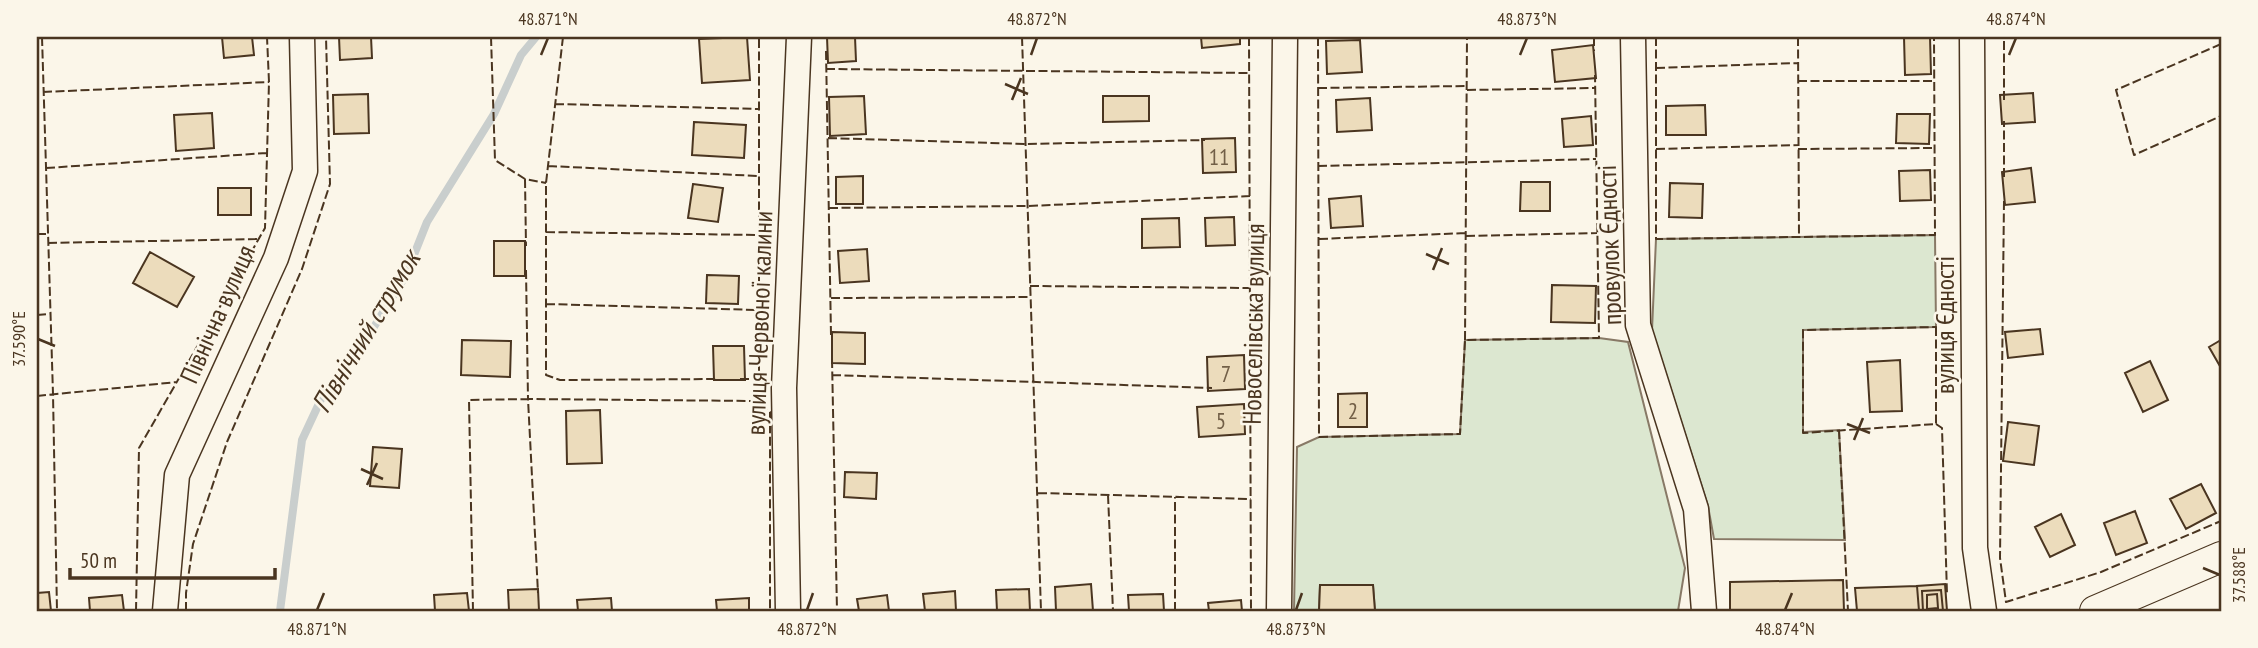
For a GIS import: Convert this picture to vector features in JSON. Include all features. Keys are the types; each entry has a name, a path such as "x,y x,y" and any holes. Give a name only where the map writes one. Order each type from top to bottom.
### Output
{"street":[{"name":"Північна вулиця","path":"164,611 177,475 276,258 305,171 302,37"},
{"name":"вулиця Червоної калини","path":"788,611 784,388 799,37"},
{"name":"Новоселівська вулиця","path":"1279,611 1285,37"},
{"name":"провулок Єдності","path":"1633,37 1638,325 1696,509 1704,611"},
{"name":"вулиця Єдності","path":"1972,37 1975,548 1984,611"},
{"path":"2095,611 2221,557"}],"green space":[{"path":"1935,235 1936,327 1803,330 1803,432 1839,430 1845,540 1714,539 1708,506 1652,330 1656,239"},
{"path":"1599,338 1628,342 1685,568 1678,611 1375,611 1373,585 1320,585 1319,611 1294,611 1297,447 1319,437 1460,434 1465,340"}],"building":[{"path":"222,37 252,37 254,55 224,58"},
{"path":"339,37 371,37 372,58 340,60"},
{"path":"747,37 750,80 702,83 699,39"},
{"path":"827,37 855,37 856,61 828,63"},
{"path":"1201,37 1240,37 1240,44 1202,48"},
{"path":"1904,37 1930,37 1931,74 1905,75"},
{"path":"1360,40 1362,72 1327,74 1326,41"},
{"path":"1593,45 1596,78 1555,82 1552,50"},
{"path":"2033,93 2035,122 2002,124 2000,95"},
{"path":"368,94 369,133 334,134 333,95"},
{"path":"864,96 866,134 830,136 829,97"},
{"path":"1103,96 1149,96 1149,121 1103,122"},
{"path":"1370,98 1372,130 1337,132 1336,100"},
{"path":"1705,105 1706,135 1666,135 1666,106"},
{"path":"212,113 214,148 176,151 174,115"},
{"path":"1897,114 1930,114 1929,144 1896,143"},
{"path":"1591,116 1593,145 1564,147 1562,119"},
{"path":"694,122 746,125 744,158 692,155"},
{"path":"1235,138 1236,172 1203,173 1202,139"},
{"path":"2031,168 2035,202 2005,205 2002,172"},
{"path":"1930,170 1931,200 1900,201 1899,171"},
{"path":"863,176 863,204 836,204 836,177"},
{"path":"1521,182 1550,182 1550,211 1520,211"},
{"path":"1670,183 1703,184 1702,218 1669,217"},
{"path":"693,184 723,188 718,222 688,218"},
{"path":"218,188 251,188 251,215 218,215"},
{"path":"1361,196 1363,226 1331,228 1329,199"},
{"path":"1234,217 1235,245 1206,246 1205,218"},
{"path":"1179,218 1180,247 1142,248 1142,219"},
{"path":"494,241 525,241 525,276 494,276"},
{"path":"867,249 869,281 840,283 838,251"},
{"path":"150,252 194,277 177,307 133,283"},
{"path":"707,275 739,276 738,304 706,303"},
{"path":"1552,285 1596,286 1595,323 1551,322"},
{"path":"2040,329 2043,354 2008,358 2005,332"},
{"path":"832,332 865,333 865,364 832,363"},
{"path":"462,340 511,341 510,377 461,375"},
{"path":"2221,340 2221,368 2209,347"},
{"path":"713,346 744,346 745,380 714,380"},
{"path":"1244,355 1245,389 1208,391 1207,357"},
{"path":"1900,360 1902,411 1870,412 1867,362"},
{"path":"2150,361 2168,400 2143,412 2125,373"},
{"path":"1367,393 1367,427 1338,427 1338,394"},
{"path":"1244,404 1245,434 1199,437 1197,407"},
{"path":"600,410 602,463 567,464 566,411"},
{"path":"2008,422 2039,426 2034,465 2003,461"},
{"path":"373,447 402,449 399,488 370,486"},
{"path":"845,472 877,473 876,499 844,497"},
{"path":"2201,484 2216,513 2186,529 2170,499"},
{"path":"2135,511 2147,543 2116,555 2104,523"},
{"path":"2061,514 2075,545 2050,557 2035,527"},
{"path":"1843,580 1844,611 1730,611 1730,582"},
{"path":"1091,584 1093,611 1056,611 1055,587"},
{"path":"1945,584 1947,611 1919,611 1917,586"},
{"path":"1320,585 1373,585 1375,611 1319,611"},
{"path":"1917,586 1919,611 1857,611 1855,588"},
{"path":"538,589 539,611 509,611 508,590"},
{"path":"1029,589 1030,611 997,611 996,590"},
{"path":"1941,590 1943,611 1923,611 1922,591"},
{"path":"955,591 956,611 925,611 923,594"},
{"path":"49,592 51,611 37,611 37,593"},
{"path":"467,593 469,611 435,611 434,595"},
{"path":"1163,594 1164,611 1129,611 1128,595"},
{"path":"1937,594 1938,608 1927,609 1927,595"},
{"path":"122,595 124,611 90,611 89,598"},
{"path":"887,595 889,611 859,611 857,599"},
{"path":"611,598 612,611 578,611 577,600"},
{"path":"749,598 749,611 717,611 716,600"},
{"path":"1241,600 1242,611 1209,611 1208,603"}],"waterway":[{"name":"Північний струмок","path":"280,611 302,440 323,395 361,348 406,275 427,222 494,114 521,55 536,37"}],"fence":[{"path":"42,37 57,611"},
{"path":"136,611 139,448 265,228 269,82 267,37"},
{"path":"186,611 193,544 227,442 302,269 330,184 326,37"},
{"path":"491,37 495,160 525,179 546,183"},
{"path":"563,37 546,183 546,375 560,380 716,379"},
{"path":"740,379 759,379 759,37"},
{"path":"1022,37 1041,611"},
{"path":"1249,37 1251,611"},
{"path":"1318,37 1319,437 1460,434 1465,340 1599,338 1595,75"},
{"path":"1465,340 1467,37"},
{"path":"1594,37 1594,51"},
{"path":"1656,37 1656,239 1935,235 1934,37"},
{"path":"1798,37 1799,237"},
{"path":"2004,37 2004,100"},
{"path":"2221,44 2116,90 2134,155 2221,116"},
{"path":"826,51 831,335"},
{"path":"1656,68 1798,63"},
{"path":"826,69 1249,73"},
{"path":"1798,81 1934,81"},
{"path":"43,92 269,82"},
{"path":"1318,88 1467,86"},
{"path":"1467,90 1595,88"},
{"path":"555,104 759,109"},
{"path":"2004,121 2004,177"},
{"path":"828,138 1026,144 1205,140"},
{"path":"1656,149 1799,145"},
{"path":"1798,149 1935,148"},
{"path":"46,168 267,153"},
{"path":"1318,166 1596,159"},
{"path":"548,166 759,176"},
{"path":"525,179 526,246"},
{"path":"829,208 1028,206 1250,196"},
{"path":"2004,201 2000,558 2006,602 2101,572 2221,521"},
{"path":"546,232 759,235"},
{"path":"1319,239 1466,233"},
{"path":"1466,236 1597,233"},
{"path":"37,234 48,234"},
{"path":"48,243 259,239"},
{"path":"526,270 528,399 758,401 770,412 770,611"},
{"path":"1030,286 1250,288"},
{"path":"831,298 1031,297"},
{"path":"546,304 759,310"},
{"path":"37,315 50,314"},
{"path":"1936,327 1936,424 1803,433 1803,330 1936,327"},
{"path":"832,359 837,611"},
{"path":"832,375 1212,388"},
{"path":"37,396 177,382"},
{"path":"473,611 469,400 528,399 538,593"},
{"path":"1936,424 1942,428 1947,594"},
{"path":"1839,430 1848,611"},
{"path":"1038,493 1251,499"},
{"path":"1108,495 1113,611"},
{"path":"1175,497 1175,611"}]}
